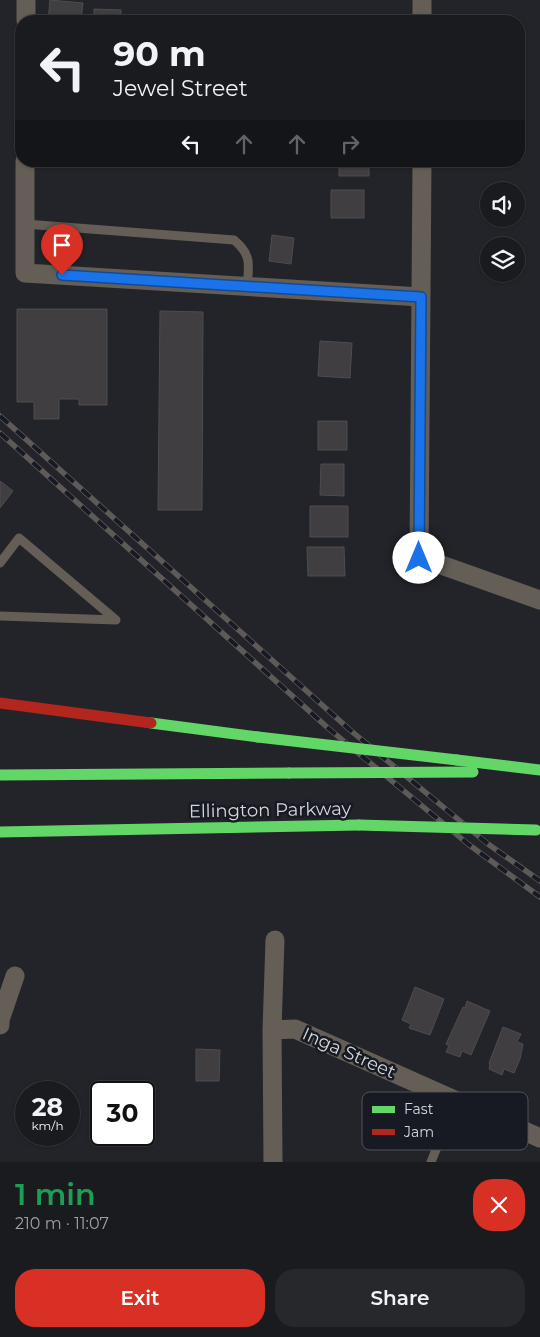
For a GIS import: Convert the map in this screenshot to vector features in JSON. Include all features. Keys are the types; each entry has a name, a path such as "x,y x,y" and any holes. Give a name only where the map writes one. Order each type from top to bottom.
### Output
{"highway":[{"path":"0,703 258,737 540,770"},
{"name":"Ellington Parkway","path":"0,775 540,770"},
{"name":"Ellington Parkway","path":"0,832 359,826 538,830"}],"street":[{"path":"26,0 26,15"},
{"path":"422,0 422,15"},
{"path":"25,167 25,273 421,297"},
{"path":"422,167 419,558 540,600"},
{"path":"273,1162 272,1030 275,940"},
{"path":"0,1025 14,976"},
{"name":"Inga Street","path":"272,1030 295,1029 438,1092"},
{"name":"Inga Street","path":"528,1133 540,1138"}],"lane":[{"path":"25,224 234,240 244,248 249,262 247,287"},
{"path":"0,563 19,538 116,620 0,616"},
{"path":"430,1162 435,1150"}],"building":[{"path":"50,0 83,3 82,15 49,15"},
{"path":"94,9 121,10 121,15 94,15"},
{"path":"339,167 369,167 369,176 339,176"},
{"path":"331,190 364,190 364,218 331,218"},
{"path":"272,235 294,238 291,264 269,261"},
{"path":"17,309 107,309 107,405 79,405 79,399 59,399 59,419 34,419 34,402 17,402"},
{"path":"160,311 203,312 202,510 158,510"},
{"path":"320,341 352,343 350,378 318,376"},
{"path":"318,421 347,421 347,450 318,450"},
{"path":"321,464 344,464 344,496 320,495"},
{"path":"0,481 13,491 0,508"},
{"path":"310,506 348,506 348,537 310,537"},
{"path":"307,547 344,547 345,576 308,576"},
{"path":"415,987 444,999 430,1035 409,1028 411,1024 402,1020"},
{"path":"467,1001 490,1011 471,1055 462,1051 460,1057 446,1052 449,1046 446,1044"},
{"path":"503,1027 521,1034 517,1042 523,1044 520,1059 514,1073 504,1069 502,1075 489,1069 489,1063"},
{"path":"196,1049 220,1050 219,1081 196,1081"}],"railway":[{"path":"0,416 350,730 488,844 540,881"},
{"path":"0,433 328,728 468,844 540,897"}],"traffic: fast":[{"path":"151,723 258,737"},
{"path":"258,737 457,760"},
{"path":"457,760 540,770"},
{"path":"289,773 473,772"},
{"path":"0,775 289,773"},
{"path":"0,832 359,825"},
{"path":"359,825 536,830"}],"traffic: jam":[{"path":"0,703 151,723"}],"route":[{"path":"62,275 421,297 419,558"}]}
